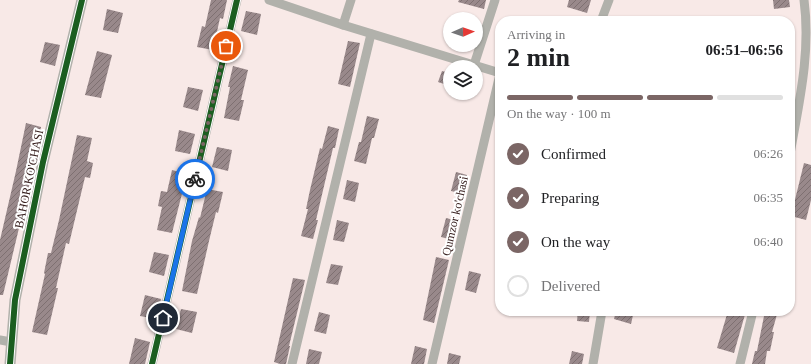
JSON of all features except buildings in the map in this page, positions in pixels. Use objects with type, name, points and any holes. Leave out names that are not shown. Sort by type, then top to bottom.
[{"type":"street","name":"BAHOR KO'CHASI","points":[[10,364],[5,341],[15,300],[43,162],[82,0]]},
{"type":"street","points":[[152,364],[237,0]]},
{"type":"street","points":[[269,0],[371,34],[457,60]]},
{"type":"street","points":[[343,25],[351,0]]},
{"type":"street","points":[[476,60],[495,0]]},
{"type":"street","points":[[603,16],[609,0]]},
{"type":"street","points":[[795,125],[806,62],[806,12],[804,0]]},
{"type":"street","points":[[292,364],[371,34]]},
{"type":"street","points":[[483,68],[495,72]]},
{"type":"street","name":"Qumzor ko'chasi","points":[[432,364],[495,95]]},
{"type":"street","points":[[593,364],[601,316]]},
{"type":"street","points":[[740,364],[752,316]]},
{"type":"cycle path","points":[[10,364],[15,300],[43,162],[82,0]]},
{"type":"cycle path","points":[[152,364],[237,0]]},
{"type":"way so far","points":[[195,179],[226,46]]},
{"type":"route","points":[[163,318],[195,179]]}]
